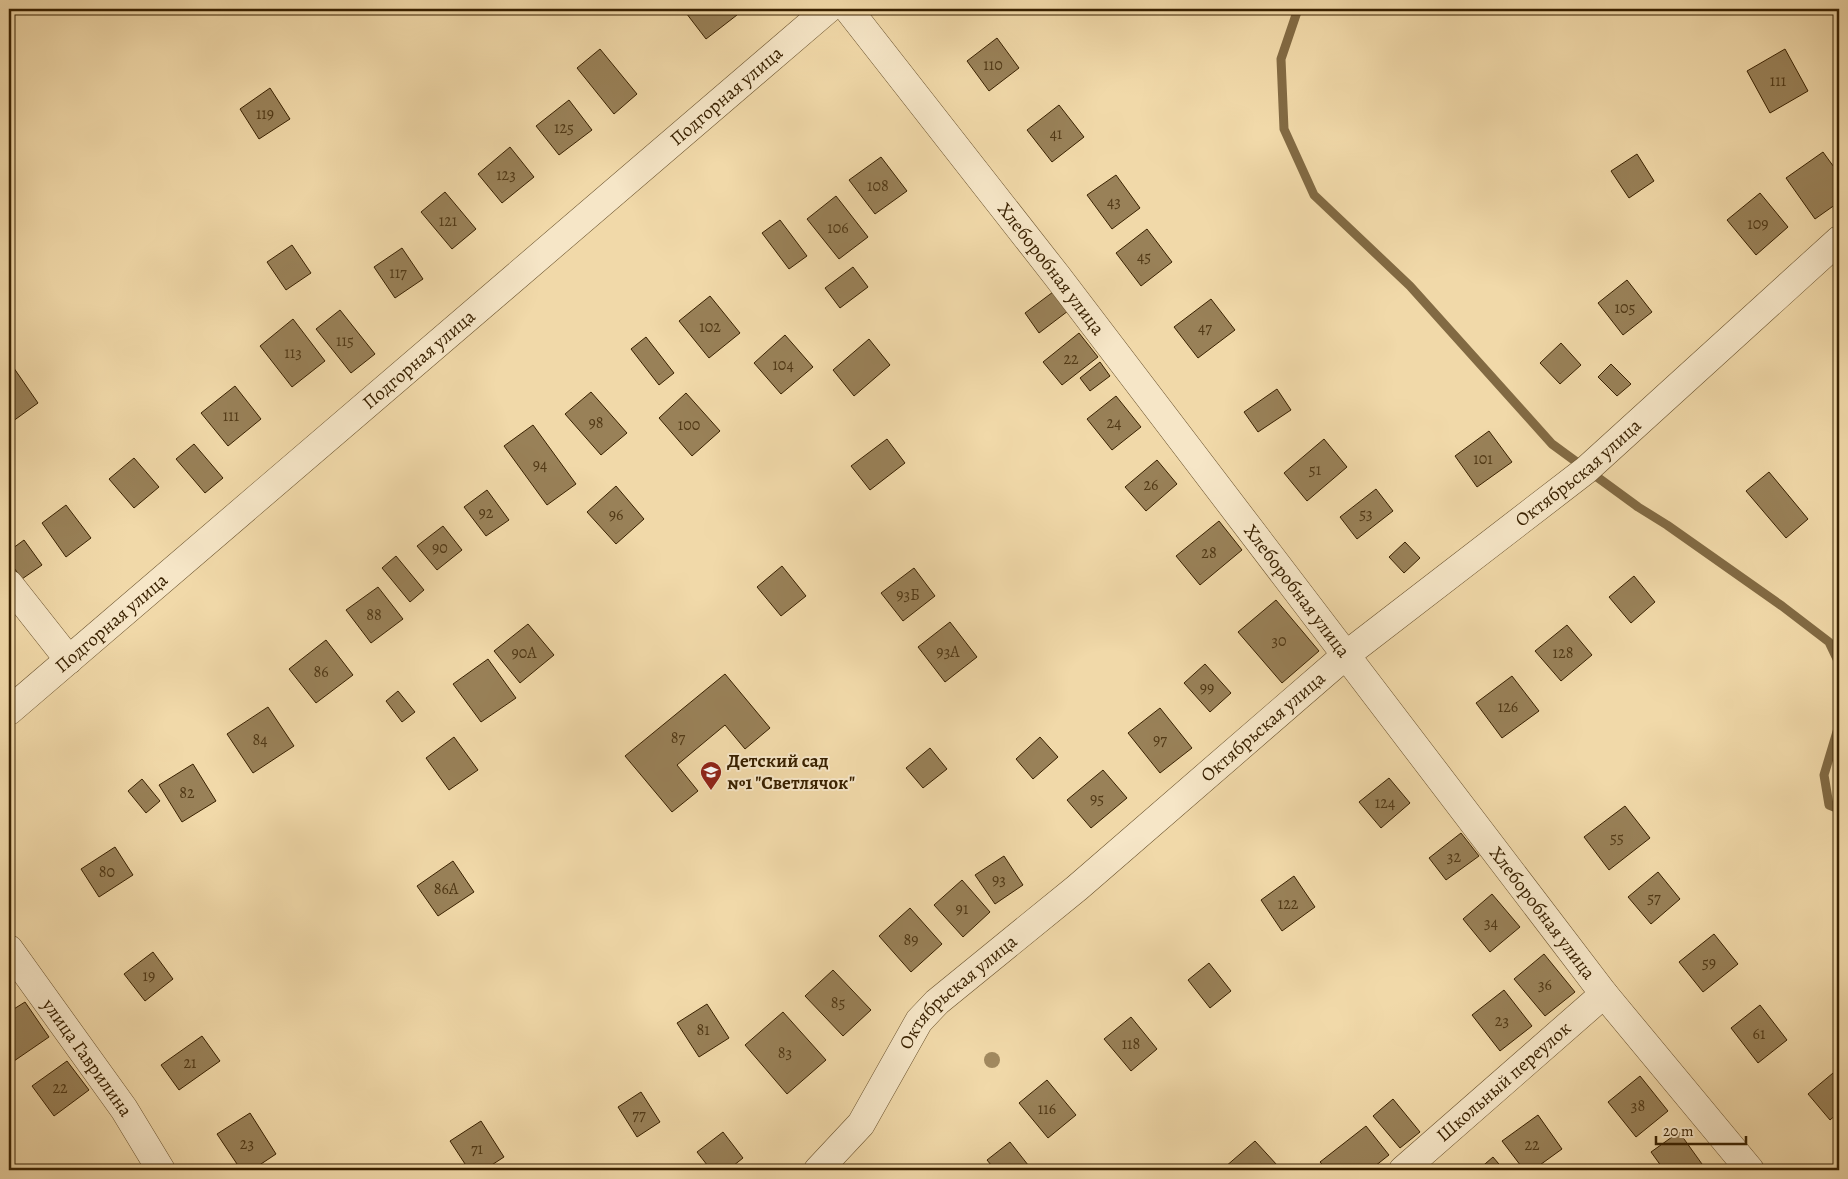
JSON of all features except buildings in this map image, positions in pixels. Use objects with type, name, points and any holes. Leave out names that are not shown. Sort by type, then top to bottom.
[{"type":"street","name":"Подгорная улица","points":[[9,711],[828,9]]},
{"type":"street","name":"Хлеборобная улица","points":[[848,9],[1057,276],[1604,994],[1750,1170]]},
{"type":"street","name":"Октябрьская улица","points":[[818,1170],[860,1124],[919,1021],[937,1002],[1084,882],[1346,655],[1586,470],[1839,240]]},
{"type":"street","points":[[9,584],[69,660]]},
{"type":"street","name":"улица Гаврилина","points":[[9,949],[124,1109],[161,1170]]},
{"type":"street","name":"Школьный переулок","points":[[1403,1170],[1604,994]]},
{"type":"waterway","points":[[1298,9],[1281,59],[1284,129],[1314,195],[1410,286],[1552,444],[1638,507],[1667,525],[1782,606],[1829,642],[1839,663]]},
{"type":"waterway","points":[[1839,725],[1824,775],[1829,805],[1839,809]]},
{"type":"place","name":"Детский сад №1 \"Светлячок\"","points":[[711,791]]}]
